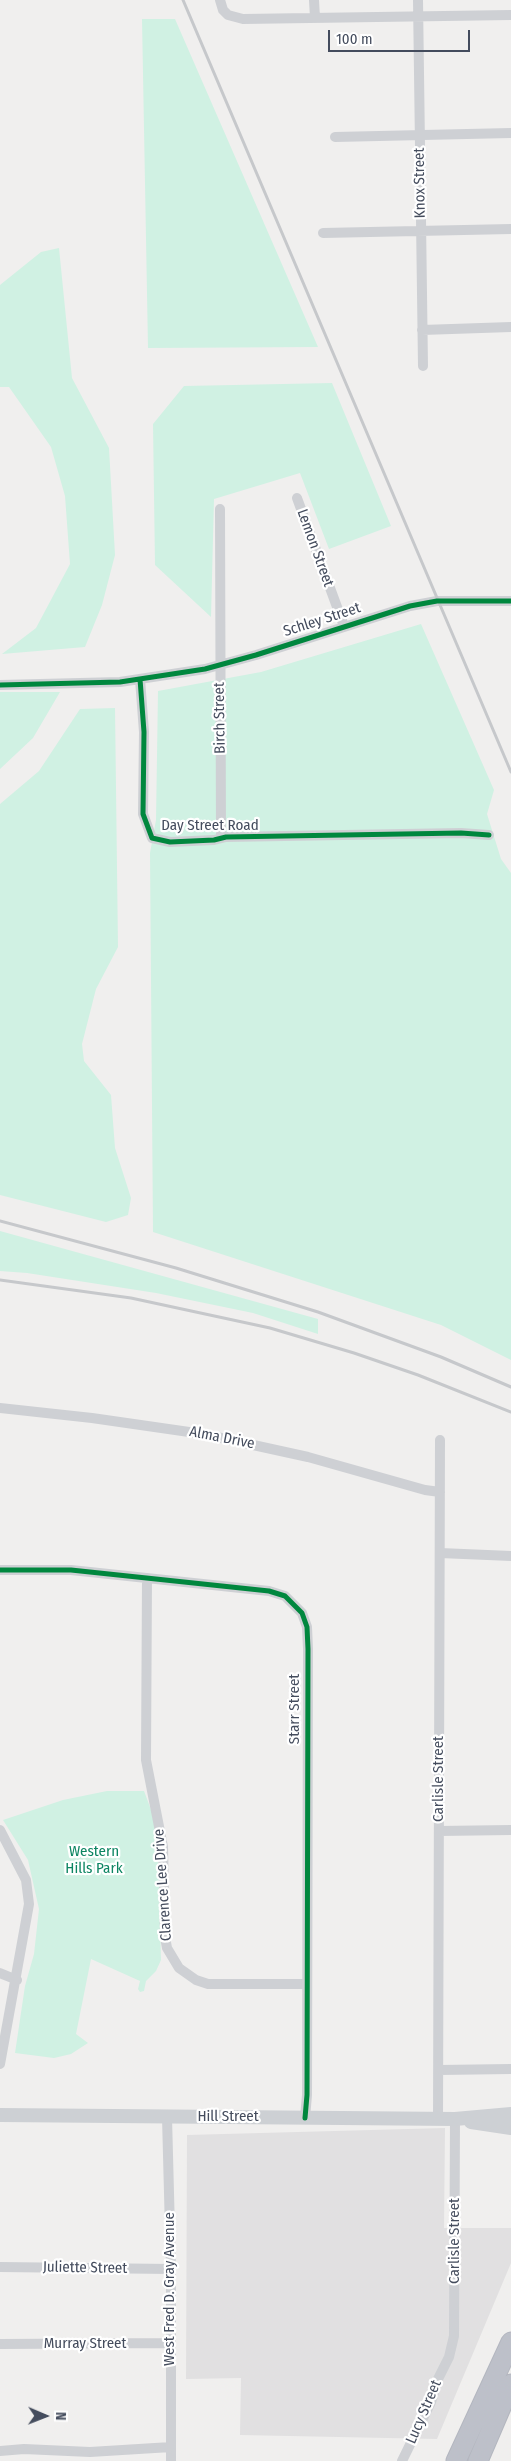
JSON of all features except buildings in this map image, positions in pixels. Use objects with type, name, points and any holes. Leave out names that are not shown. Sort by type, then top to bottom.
[{"type":"highway","points":[[456,2461],[511,2342]]},
{"type":"highway","points":[[478,2461],[511,2384]]},
{"type":"street","points":[[220,0],[223,10],[228,14],[243,19],[511,15]]},
{"type":"street","points":[[314,0],[315,18]]},
{"type":"street","name":"Knox Street","points":[[418,0],[423,366]]},
{"type":"street","points":[[335,137],[420,134],[511,134]]},
{"type":"street","points":[[324,233],[511,229]]},
{"type":"street","points":[[422,330],[511,327]]},
{"type":"street","name":"Lemon Street","points":[[297,498],[344,626]]},
{"type":"street","name":"Birch Street","points":[[220,509],[221,838]]},
{"type":"street","name":"Schley Street","points":[[142,679],[219,666],[398,609],[437,601],[511,601]]},
{"type":"street","points":[[0,685],[97,684],[142,679]]},
{"type":"street","name":"Day Street Road","points":[[142,679],[144,732],[143,814],[147,830],[152,838],[170,842],[221,838],[461,833],[489,835]]},
{"type":"street","name":"Alma Drive","points":[[0,1408],[92,1418],[204,1434],[308,1457],[424,1490],[440,1492]]},
{"type":"street","name":"Carlisle Street","points":[[438,2118],[440,1440]]},
{"type":"street","points":[[440,1553],[511,1556]]},
{"type":"street","name":"Starr Street","points":[[0,1570],[71,1570],[276,1592],[296,1605],[305,1619],[308,1649],[308,2095],[304,2118]]},
{"type":"street","name":"Clarence Lee Drive","points":[[146,1578],[146,1760],[163,1847],[165,1937],[167,1948],[179,1968],[196,1980],[208,1984],[307,1984]]},
{"type":"street","points":[[0,1830],[21,1869],[28,1892],[28,1917],[0,2064]]},
{"type":"street","points":[[439,1831],[511,1830]]},
{"type":"street","points":[[0,1974],[17,1980]]},
{"type":"street","points":[[438,2070],[511,2069]]},
{"type":"street","name":"Hill Street","points":[[0,2115],[455,2118],[511,2114]]},
{"type":"street","name":"West Fred D. Gray Avenue","points":[[167,2117],[171,2269],[171,2461]]},
{"type":"street","name":"Carlisle Street","points":[[446,2362],[452,2348],[455,2324],[455,2118]]},
{"type":"street","name":"Hill Street","points":[[455,2118],[511,2128]]},
{"type":"street","name":"Juliette Street","points":[[0,2267],[171,2269]]},
{"type":"street","name":"Murray Street","points":[[0,2344],[171,2343]]},
{"type":"street","name":"Lucy Street","points":[[402,2461],[430,2402],[446,2362]]},
{"type":"street","points":[[0,2451],[24,2449],[77,2456],[171,2448]]},
{"type":"shaded area","points":[[445,2128],[444,2228],[511,2228],[511,2263],[437,2439],[240,2435],[241,2378],[186,2379],[187,2135]]},
{"type":"green space","points":[[142,19],[175,19],[318,347],[148,348]]},
{"type":"green space","points":[[59,248],[72,378],[109,448],[115,555],[102,605],[85,647],[2,654],[36,628],[70,564],[65,496],[51,447],[9,387],[0,387],[0,285],[41,252]]},
{"type":"green space","points":[[332,383],[391,526],[329,549],[300,473],[214,499],[211,617],[155,565],[153,424],[184,386]]},
{"type":"green space","points":[[421,624],[494,790],[487,814],[501,859],[511,873],[511,1360],[441,1325],[153,1232],[150,853],[156,820],[158,691],[261,672]]},
{"type":"green space","points":[[0,692],[60,692],[33,738],[0,769]]},
{"type":"green space","points":[[115,708],[118,947],[96,989],[82,1044],[84,1061],[111,1095],[115,1148],[131,1198],[128,1215],[106,1222],[0,1195],[0,804],[39,771],[80,709]]},
{"type":"green space","points":[[0,1231],[318,1319],[318,1334],[253,1313],[156,1293],[27,1273],[0,1271]]},
{"type":"green space","name":"Western Hills Park","points":[[107,1791],[144,1791],[153,1815],[158,1849],[161,1960],[156,1971],[146,1981],[144,1991],[140,1992],[138,1989],[140,1981],[91,1959],[76,2034],[88,2043],[71,2054],[54,2058],[15,2053],[25,1986],[34,1954],[39,1909],[28,1860],[3,1820],[63,1800]]},
{"type":"railway","points":[[183,0],[511,772]]},
{"type":"railway","points":[[0,1221],[176,1268],[318,1312],[441,1357],[511,1387]]},
{"type":"railway","points":[[0,1280],[131,1298],[270,1328],[354,1353],[418,1375],[511,1412]]},
{"type":"cycle path","points":[[0,685],[120,682],[205,669],[256,655],[410,606],[437,601],[511,601]]},
{"type":"cycle path","points":[[140,679],[144,732],[143,814],[152,838],[170,842],[214,840],[226,837],[461,833],[489,835]]},
{"type":"cycle path","points":[[0,1570],[71,1570],[269,1591],[285,1596],[302,1613],[307,1627],[308,1649],[307,2095],[305,2118]]}]
